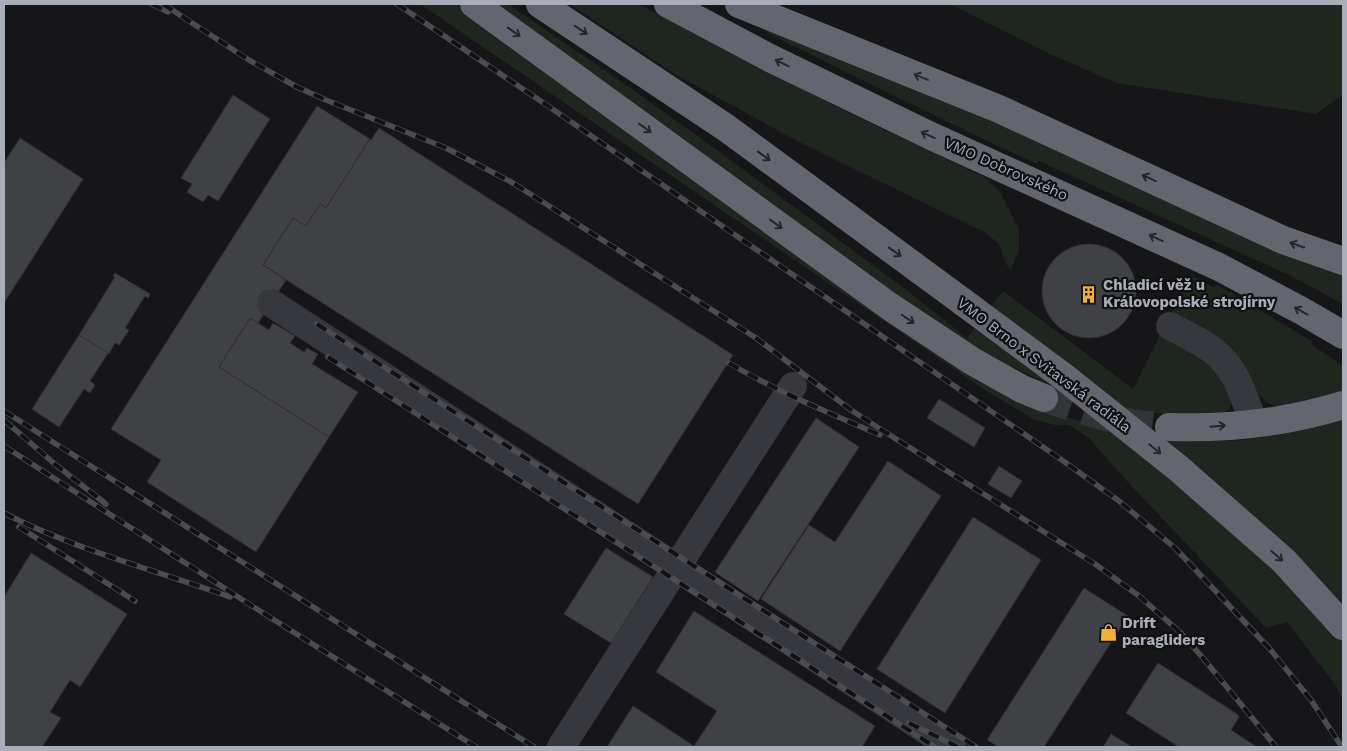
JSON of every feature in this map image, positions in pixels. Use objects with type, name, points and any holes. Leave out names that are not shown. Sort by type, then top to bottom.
[{"type":"highway","points":[[474,4],[889,306],[972,361],[1022,389],[1044,398]]},
{"type":"highway","name":"VMO Brno x Svitavská radiála","points":[[540,4],[725,127],[1064,377],[1178,468],[1284,562],[1343,626]]},
{"type":"highway","name":"VMO Dobrovského","points":[[668,4],[768,57],[931,136],[1219,267],[1343,335]]},
{"type":"highway","points":[[739,4],[999,109],[1282,240],[1343,261]]},
{"type":"highway","points":[[1169,427],[1199,428],[1254,423],[1322,412],[1343,406]]},
{"type":"lane","points":[[271,303],[952,747]]},
{"type":"lane","points":[[1170,326],[1204,344],[1228,365],[1238,380],[1254,423]]},
{"type":"lane","points":[[562,747],[793,386]]},
{"type":"shaded area","points":[[420,4],[455,4],[602,110],[1007,391],[1042,408],[1108,429],[1180,440],[1205,441],[1228,441],[1263,437],[1343,418],[1343,700],[1334,683],[1287,622],[1266,628],[1125,479],[1090,439],[1069,425],[1055,425],[1033,419],[979,386]]},
{"type":"shaded area","points":[[497,4],[508,4],[626,85],[904,288],[967,338],[1003,291],[1133,389],[1161,333],[1213,361],[1232,400],[1229,408],[1220,416],[1162,414],[1120,408],[1063,390],[981,350],[903,300]]},
{"type":"shaded area","points":[[570,4],[638,4],[851,114],[984,177],[999,190],[1019,229],[1019,250],[1011,269],[1006,264],[999,244],[986,233],[799,142],[673,73]]},
{"type":"shaded area","points":[[950,4],[1343,4],[1343,95],[1316,114],[1117,83],[1050,54]]},
{"type":"shaded area","points":[[768,30],[1010,129],[1343,274],[1343,304],[1291,276],[1039,161],[1037,164],[962,129],[769,34]]},
{"type":"shaded area","points":[[1190,275],[1214,287],[1217,285],[1312,341],[1311,344],[1343,366],[1343,392],[1287,407],[1275,406],[1266,402],[1196,325],[1172,312]]},
{"type":"building","points":[[233,95],[270,119],[218,201],[208,195],[203,202],[187,192],[192,184],[181,178]]},
{"type":"building","points":[[317,106],[370,139],[326,208],[320,204],[306,226],[293,218],[263,265],[286,280],[258,323],[250,318],[219,367],[329,437],[256,552],[147,482],[161,460],[111,429]]},
{"type":"building","points":[[379,128],[733,355],[638,504],[263,265],[293,218],[306,226],[320,204],[326,208]]},
{"type":"building","points":[[20,138],[83,179],[4,303],[4,163]]},
{"type":"building","name":"Chladicí věž u Královopolské strojírny","points":[[1089,244],[1107,248],[1122,258],[1132,273],[1136,291],[1132,309],[1122,324],[1107,334],[1089,338],[1071,334],[1056,324],[1046,309],[1042,291],[1046,273],[1056,258],[1071,248]]},
{"type":"building","points":[[115,273],[150,294],[148,298],[145,296],[125,328],[129,330],[119,345],[115,343],[109,354],[79,335],[115,277],[113,276]]},
{"type":"building","points":[[250,318],[269,330],[273,323],[295,336],[290,343],[304,352],[307,348],[318,354],[312,364],[358,392],[329,437],[219,367]]},
{"type":"building","points":[[79,335],[108,353],[90,381],[95,385],[90,393],[84,389],[59,427],[32,409]]},
{"type":"building","points":[[939,399],[985,428],[974,447],[927,418]]},
{"type":"building","points":[[816,418],[859,447],[758,601],[715,572]]},
{"type":"building","points":[[888,461],[941,496],[840,651],[761,599],[809,525],[835,542]]},
{"type":"building","points":[[999,466],[1022,481],[1011,498],[988,484]]},
{"type":"building","points":[[973,517],[1041,560],[945,713],[877,669]]},
{"type":"building","points":[[606,548],[653,577],[611,643],[564,614]]},
{"type":"building","points":[[31,553],[127,614],[80,687],[70,680],[50,712],[61,718],[42,747],[4,747],[4,597]]},
{"type":"building","points":[[1084,588],[1128,616],[1044,747],[999,747],[987,740]]},
{"type":"building","points":[[694,611],[875,726],[862,747],[607,747],[633,706],[694,746],[717,711],[656,672]]},
{"type":"building","points":[[1158,663],[1237,714],[1239,717],[1231,730],[1257,747],[1179,747],[1126,713]]},
{"type":"building","points":[[1111,734],[1132,747],[1103,747]]},
{"type":"tunnel","points":[[1044,398],[1121,421],[1169,427]]},
{"type":"railway","points":[[152,4],[168,12]]},
{"type":"railway","points":[[163,4],[249,60],[297,87],[446,148],[513,183],[756,338],[851,410],[1095,564],[1139,596],[1181,633],[1276,747]]},
{"type":"railway","points":[[397,4],[548,106],[1119,501],[1175,548],[1269,648],[1311,700],[1342,747]]},
{"type":"railway","points":[[317,324],[976,747]]},
{"type":"railway","points":[[328,357],[935,747]]},
{"type":"railway","points":[[729,363],[784,392],[880,435]]},
{"type":"railway","points":[[4,411],[534,747]]},
{"type":"railway","points":[[4,420],[56,465],[106,504]]},
{"type":"railway","points":[[4,446],[476,747]]},
{"type":"railway","points":[[4,513],[87,549],[230,597]]},
{"type":"railway","points":[[19,527],[135,601]]},
{"type":"railway","points":[[909,723],[958,747]]},
{"type":"place","name":"Chladicí věž u Královopolské strojírny","points":[[1089,294]]},
{"type":"place","name":"Drift paragliders","points":[[1108,632]]}]
